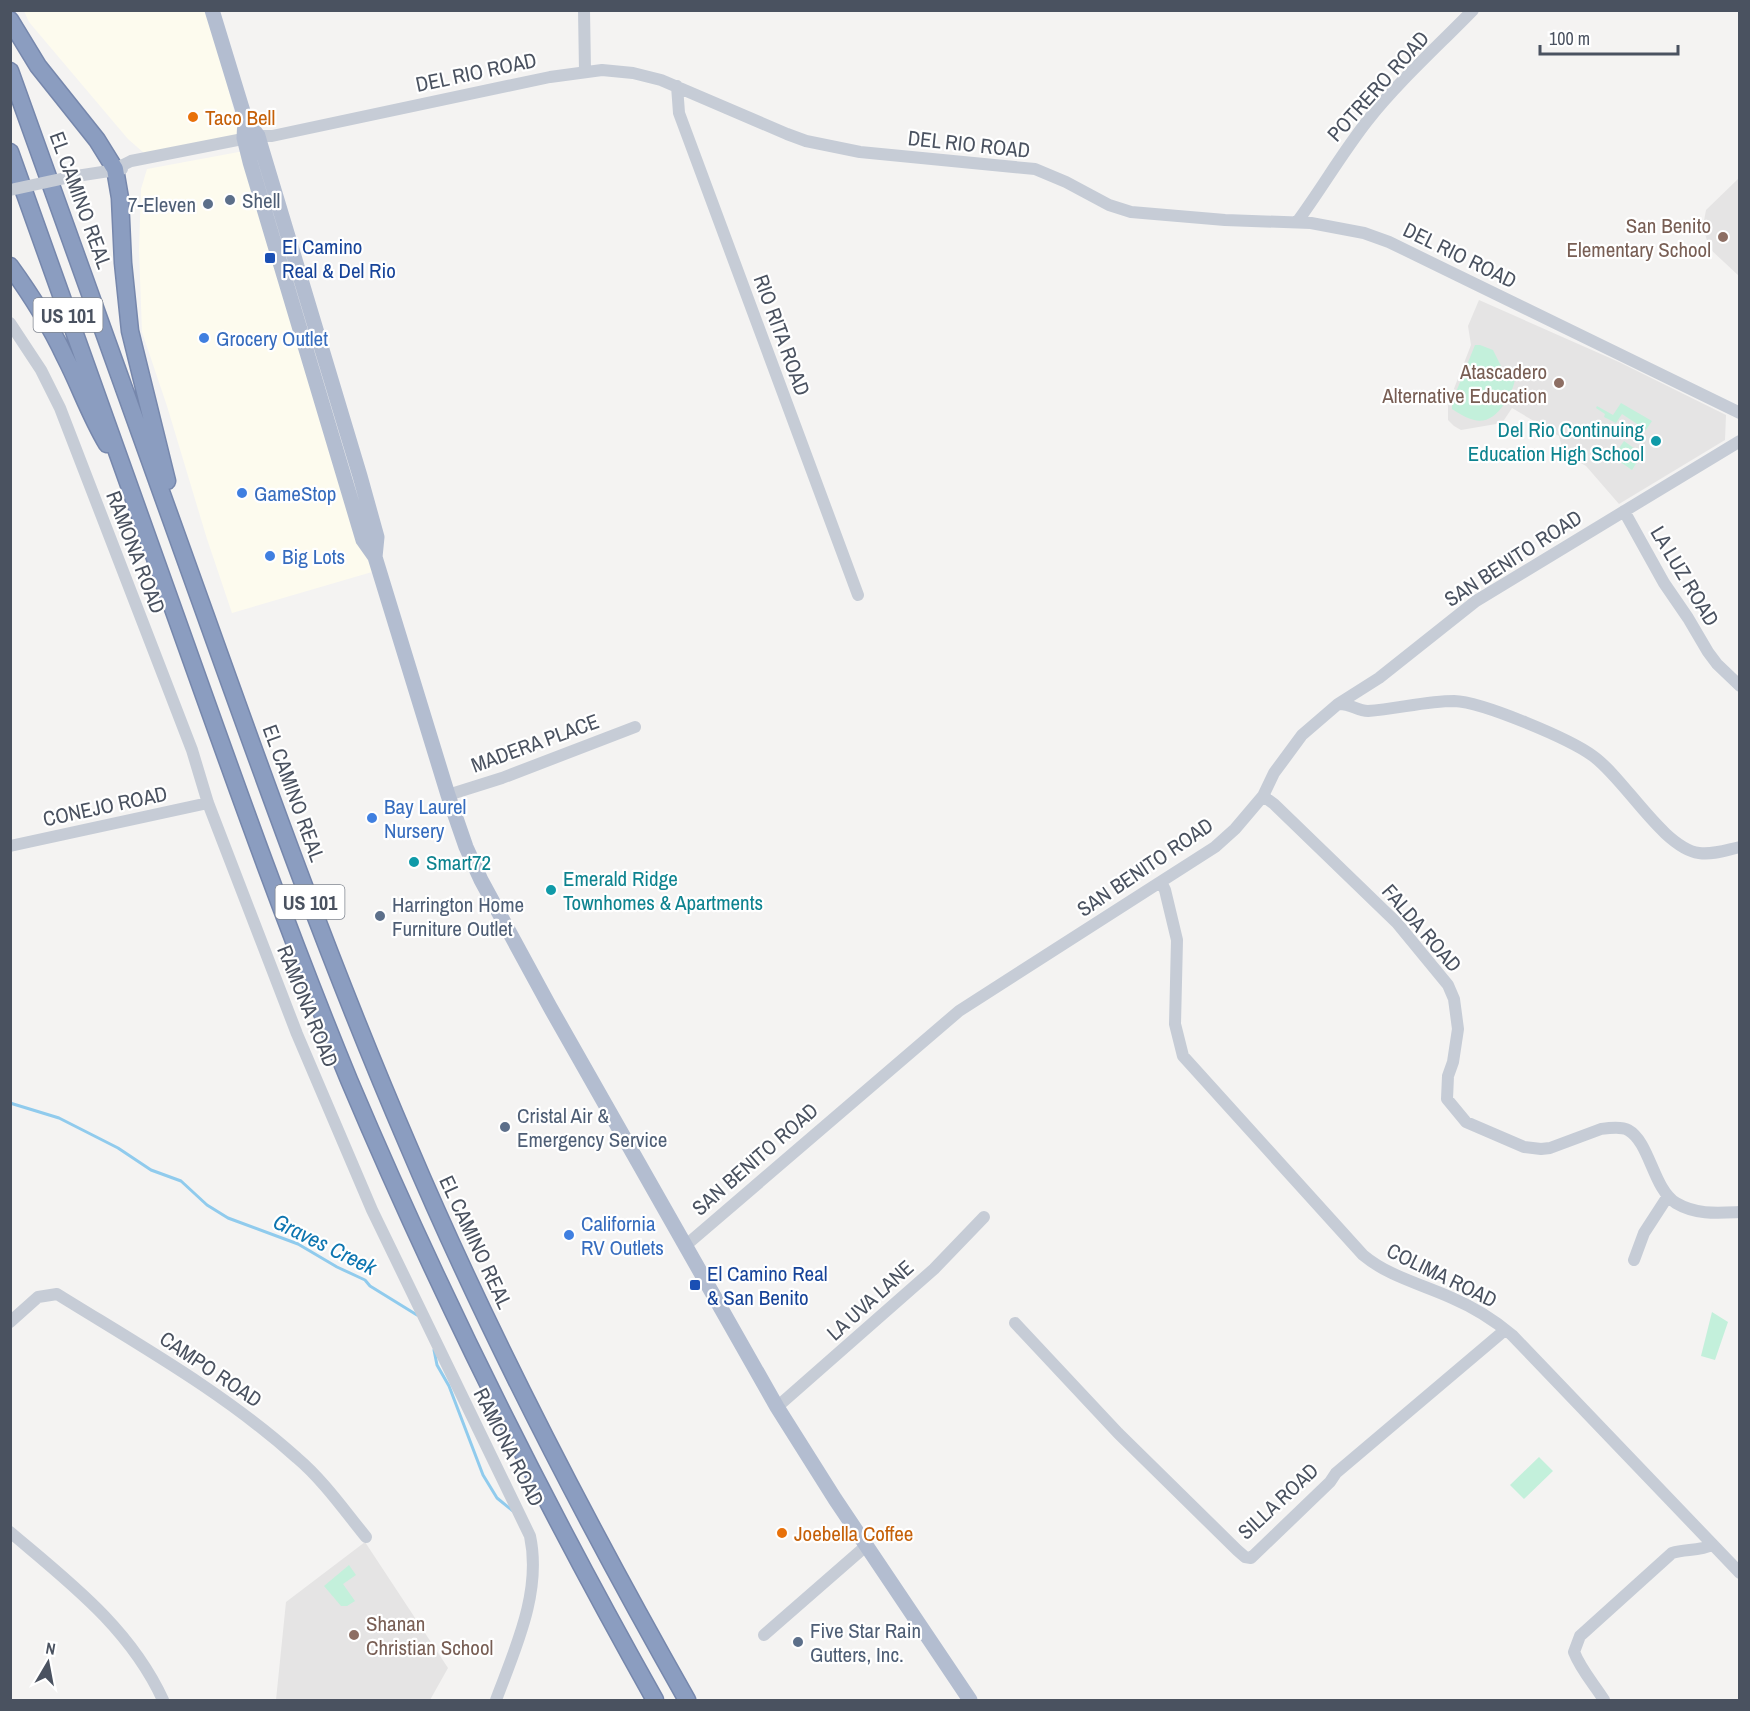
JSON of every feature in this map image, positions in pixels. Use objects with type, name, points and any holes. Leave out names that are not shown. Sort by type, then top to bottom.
[{"type":"highway","points":[[10,20],[38,66],[102,147],[115,169],[120,198],[123,274],[130,331],[184,555]]},
{"type":"highway","name":"EL CAMINO REAL","points":[[10,71],[320,929],[408,1148],[500,1347],[556,1458],[631,1602],[687,1701]]},
{"type":"highway","name":"US 101","points":[[10,152],[289,929],[382,1156],[475,1360],[548,1504],[655,1701]]},
{"type":"highway","points":[[10,266],[67,359],[92,420],[126,478]]},
{"type":"main road","points":[[212,10],[245,118],[256,140],[377,537],[375,557],[466,847],[496,912],[777,1407],[866,1546],[970,1701]]},
{"type":"street","points":[[584,10],[585,71]]},
{"type":"street","name":"POTRERO ROAD","points":[[1297,222],[1324,185],[1341,156],[1370,118],[1473,10]]},
{"type":"street","name":"DEL RIO ROAD","points":[[10,189],[115,169],[133,169],[550,76],[602,70],[633,73],[677,86],[787,134],[832,147],[860,152],[1035,169],[1066,182],[1109,205],[1131,212],[1228,220],[1297,222],[1347,229],[1389,242],[1740,413]]},
{"type":"street","name":"RIO RITA ROAD","points":[[677,86],[679,113],[858,595]]},
{"type":"street","name":"RAMONA ROAD","points":[[10,323],[41,370],[60,408],[192,750],[208,803],[297,1034],[372,1210],[530,1536],[534,1566],[529,1596],[520,1636],[496,1701]]},
{"type":"street","name":"SAN BENITO ROAD","points":[[685,1246],[959,1011],[1215,847],[1235,829],[1263,796],[1274,773],[1302,735],[1338,704],[1379,678],[1476,601],[1740,441]]},
{"type":"street","name":"LA LUZ ROAD","points":[[1624,511],[1664,583],[1708,652],[1740,686]]},
{"type":"street","points":[[1338,704],[1346,703],[1366,711],[1456,701],[1473,704],[1561,738],[1594,757],[1614,775],[1668,836],[1683,848],[1711,854],[1740,848]]},
{"type":"street","name":"MADERA PLACE","points":[[448,795],[502,778],[635,727]]},
{"type":"street","name":"FALDA ROAD","points":[[1263,796],[1397,922],[1448,985],[1454,999],[1458,1029],[1453,1062],[1448,1076],[1447,1099],[1466,1122],[1524,1147],[1541,1149],[1550,1148],[1601,1129],[1628,1130],[1638,1140],[1668,1196]]},
{"type":"street","name":"CONEJO ROAD","points":[[10,846],[208,803]]},
{"type":"street","name":"COLIMA ROAD","points":[[1161,882],[1177,940],[1175,1024],[1182,1056],[1363,1255],[1383,1269],[1453,1298],[1491,1319],[1505,1330],[1740,1573]]},
{"type":"street","points":[[1634,1260],[1644,1233],[1668,1196],[1688,1209],[1710,1213],[1740,1212]]},
{"type":"street","name":"LA UVA LANE","points":[[777,1407],[934,1269],[984,1217]]},
{"type":"street","name":"CAMPO ROAD","points":[[10,1322],[38,1298],[57,1294],[213,1392],[258,1424],[299,1460],[366,1537]]},
{"type":"street","name":"SILLA ROAD","points":[[1015,1323],[1118,1433],[1236,1550],[1245,1557],[1251,1558],[1330,1482],[1336,1473],[1505,1330]]},
{"type":"street","points":[[10,1532],[98,1608],[114,1625],[141,1659],[163,1701]]},
{"type":"street","points":[[1604,1701],[1592,1681],[1579,1666],[1574,1652],[1580,1636],[1672,1553],[1685,1549],[1705,1549],[1712,1545]]},
{"type":"street","points":[[764,1635],[866,1546]]},
{"type":"shaded area","points":[[24,11],[208,11],[240,134],[144,153],[128,139],[29,22]]},
{"type":"shaded area","points":[[244,151],[372,572],[232,613],[142,332],[139,250],[141,189],[147,169]]},
{"type":"shaded area","name":"San Benito Elementary School","points":[[1739,178],[1739,276],[1709,248],[1703,226],[1706,210]]},
{"type":"shaded area","name":"Atascadero Alternative Education","points":[[1479,300],[1619,362],[1726,415],[1725,440],[1619,504],[1586,466],[1562,448],[1559,436],[1512,408],[1502,423],[1461,430],[1448,420],[1448,404],[1471,345],[1468,326]]},
{"type":"shaded area","name":"Shanan Christian School","points":[[365,1542],[448,1668],[430,1700],[276,1700],[286,1602]]},
{"type":"green space","points":[[1475,345],[1493,350],[1503,370],[1515,376],[1513,387],[1499,411],[1481,421],[1467,418],[1452,409],[1452,402]]},
{"type":"green space","points":[[1621,403],[1652,421],[1646,430],[1622,414],[1616,423],[1604,417],[1605,414],[1596,408],[1597,406],[1613,415]]},
{"type":"green space","points":[[1624,441],[1642,454],[1632,470],[1613,457]]},
{"type":"green space","points":[[1712,1312],[1728,1322],[1715,1360],[1701,1356]]},
{"type":"green space","points":[[1539,1457],[1553,1471],[1524,1499],[1510,1485]]},
{"type":"green space","points":[[349,1565],[356,1575],[343,1584],[355,1601],[347,1606],[341,1606],[324,1586]]},
{"type":"waterway","name":"Graves Creek","points":[[10,1103],[59,1118],[118,1148],[151,1170],[181,1181],[207,1205],[228,1218],[298,1244],[337,1267],[365,1280],[370,1286],[417,1315]]},
{"type":"waterway","name":"Graves Creek","points":[[434,1350],[437,1365],[449,1386],[483,1475],[497,1498],[513,1511]]},
{"type":"place","name":"Taco Bell","points":[[193,117]]},
{"type":"place","name":"Shell","points":[[230,200]]},
{"type":"place","name":"7-Eleven","points":[[208,204]]},
{"type":"place","name":"San Benito Elementary School","points":[[1723,237]]},
{"type":"place","name":"El Camino Real & Del Rio","points":[[270,258]]},
{"type":"place","name":"Grocery Outlet","points":[[204,338]]},
{"type":"place","name":"Atascadero Alternative Education","points":[[1559,383]]},
{"type":"place","name":"Del Rio Continuing Education High School","points":[[1656,441]]},
{"type":"place","name":"GameStop","points":[[242,493]]},
{"type":"place","name":"Big Lots","points":[[270,556]]},
{"type":"place","name":"Bay Laurel Nursery","points":[[372,818]]},
{"type":"place","name":"Smart72","points":[[414,862]]},
{"type":"place","name":"Emerald Ridge Townhomes & Apartments","points":[[551,890]]},
{"type":"place","name":"Harrington Home Furniture Outlet","points":[[380,916]]},
{"type":"place","name":"Cristal Air & Emergency Service","points":[[505,1127]]},
{"type":"place","name":"California RV Outlets","points":[[569,1235]]},
{"type":"place","name":"El Camino Real & San Benito","points":[[695,1285]]},
{"type":"place","name":"Joebella Coffee","points":[[782,1533]]},
{"type":"place","name":"Shanan Christian School","points":[[354,1635]]},
{"type":"place","name":"Five Star Rain Gutters, Inc.","points":[[798,1642]]}]
